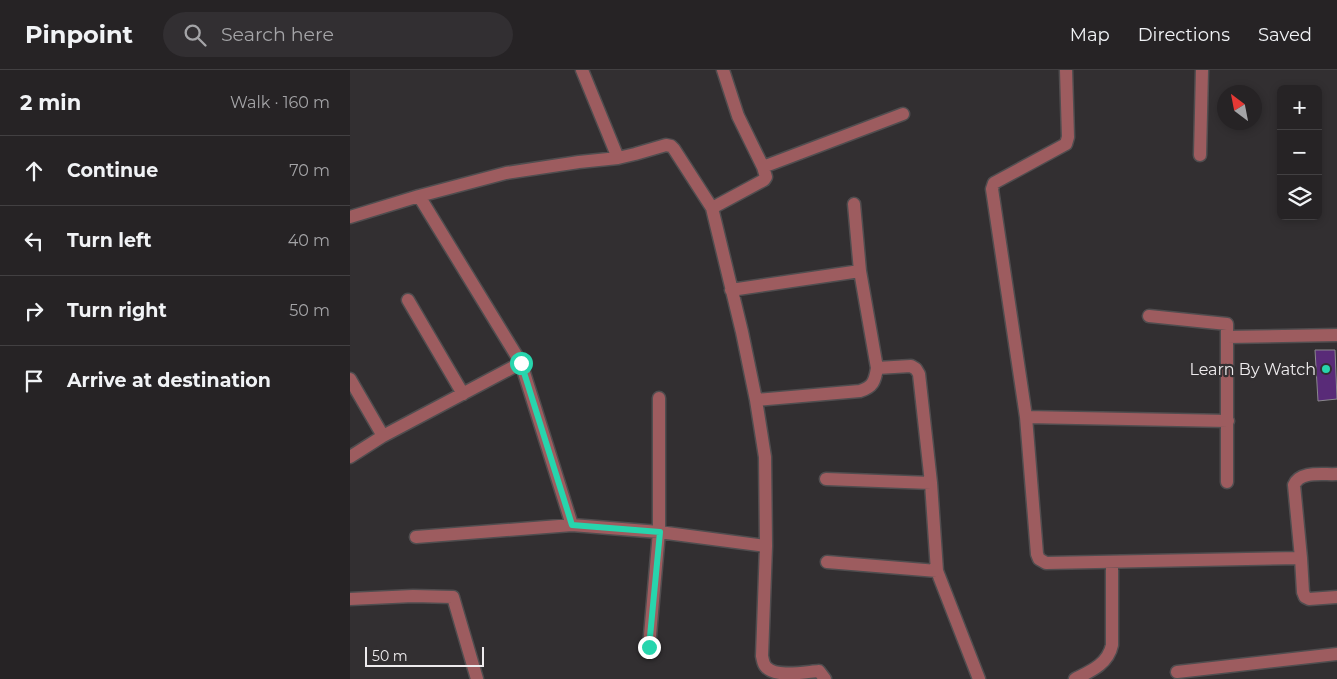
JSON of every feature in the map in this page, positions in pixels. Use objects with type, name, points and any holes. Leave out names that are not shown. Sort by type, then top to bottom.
[{"type":"street","points":[[582,70],[618,158]]},
{"type":"street","points":[[712,208],[764,180],[766,177],[738,116],[723,70]]},
{"type":"street","points":[[1066,70],[1068,137],[1066,144],[994,183],[992,188],[1026,417],[1037,554],[1046,563],[1301,558]]},
{"type":"street","points":[[1200,155],[1202,70]]},
{"type":"street","points":[[763,167],[903,114]]},
{"type":"street","points":[[350,217],[506,173],[618,158],[666,145],[671,146],[712,208],[742,332],[756,400],[765,457],[766,546],[762,656],[764,666],[778,674],[819,671],[825,679]]},
{"type":"street","points":[[419,196],[521,363],[572,525]]},
{"type":"street","points":[[756,400],[860,391],[868,388],[873,383],[877,368],[860,271],[854,204]]},
{"type":"street","points":[[731,290],[860,271]]},
{"type":"street","points":[[408,300],[464,394]]},
{"type":"street","points":[[1149,316],[1227,324],[1228,482]]},
{"type":"street","points":[[1227,337],[1337,336]]},
{"type":"street","points":[[350,457],[383,436],[521,363]]},
{"type":"street","points":[[877,368],[910,366],[916,369],[919,374],[931,482],[937,571],[979,679]]},
{"type":"street","points":[[350,379],[383,436]]},
{"type":"street","points":[[649,647],[660,532],[658,398]]},
{"type":"street","points":[[1026,417],[1228,421]]},
{"type":"street","points":[[1337,474],[1306,475],[1300,477],[1294,485],[1303,592],[1305,597],[1309,599],[1337,596]]},
{"type":"street","points":[[826,479],[931,482]]},
{"type":"street","points":[[416,537],[572,525],[660,532],[766,546]]},
{"type":"street","points":[[827,562],[937,571]]},
{"type":"street","points":[[1076,679],[1096,668],[1107,659],[1110,652],[1112,645],[1112,562]]},
{"type":"street","points":[[350,599],[452,596],[477,679]]},
{"type":"street","points":[[1177,672],[1337,654]]},
{"type":"building","name":"Learn By Watch","points":[[1315,350],[1335,350],[1337,399],[1318,401]]},
{"type":"place","name":"Learn By Watch","points":[[1326,369]]},
{"type":"route","points":[[521,363],[572,525],[660,532],[649,647]]}]
